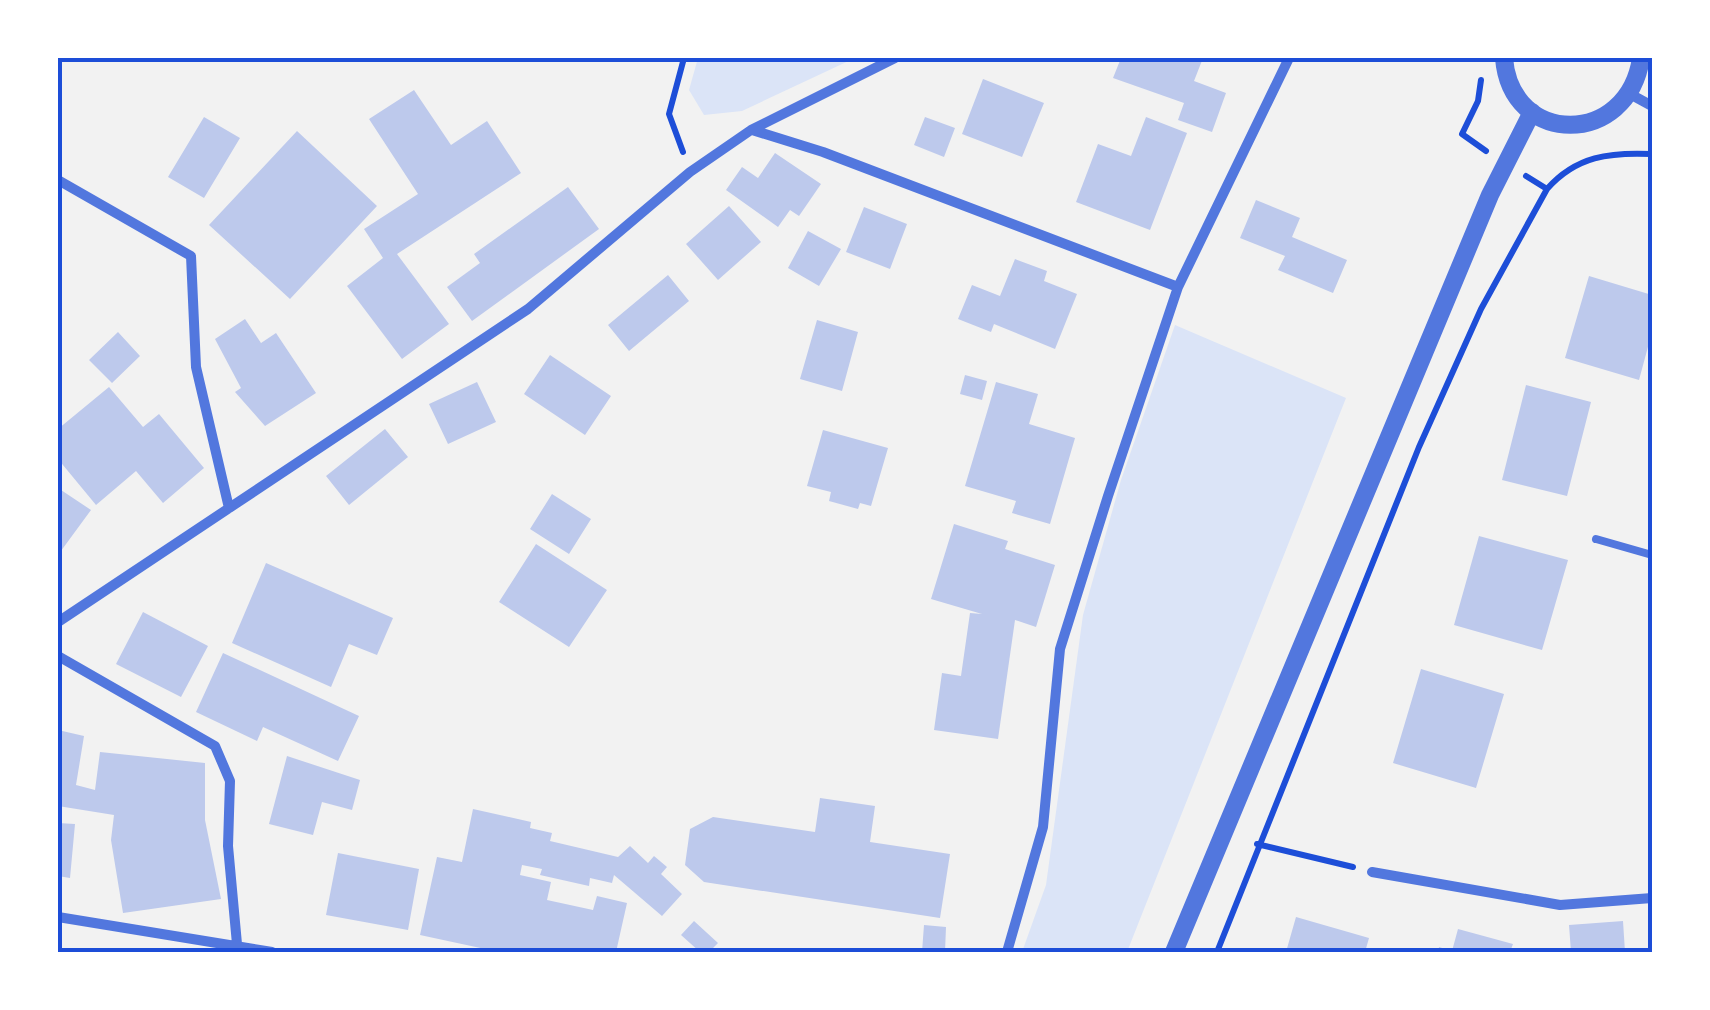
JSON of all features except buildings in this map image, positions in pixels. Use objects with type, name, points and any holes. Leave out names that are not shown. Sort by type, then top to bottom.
[{"type":"street","points":[[58,622],[528,309],[690,172],[751,130],[895,58]]},
{"type":"street","points":[[1007,952],[1043,827],[1060,649],[1178,287],[1289,58]]},
{"type":"street","points":[[1504,58],[1513,93],[1532,112],[1568,126],[1590,124],[1610,115],[1630,94],[1642,58]]},
{"type":"street","points":[[1630,94],[1652,106]]},
{"type":"street","points":[[1174,952],[1490,195],[1532,112]]},
{"type":"street","points":[[751,130],[823,152],[1178,287]]},
{"type":"street","points":[[58,180],[191,256],[196,367],[230,508]]},
{"type":"street","points":[[58,656],[216,746],[230,780],[228,846],[237,944]]},
{"type":"street","points":[[1372,872],[1560,905],[1652,898]]},
{"type":"street","points":[[58,918],[272,952]]},
{"type":"lane","points":[[1596,539],[1652,556]]},
{"type":"path","points":[[684,58],[669,114],[690,172]]},
{"type":"path","points":[[1217,952],[1418,446],[1481,309],[1547,188],[1572,165],[1612,152],[1652,154]]},
{"type":"path","points":[[1257,844],[1372,872]]},
{"type":"shaded area","points":[[698,58],[855,58],[742,111],[704,115],[689,90]]},
{"type":"shaded area","points":[[1175,325],[1346,398],[1127,952],[1022,952],[1046,885],[1083,615],[1121,480]]}]
